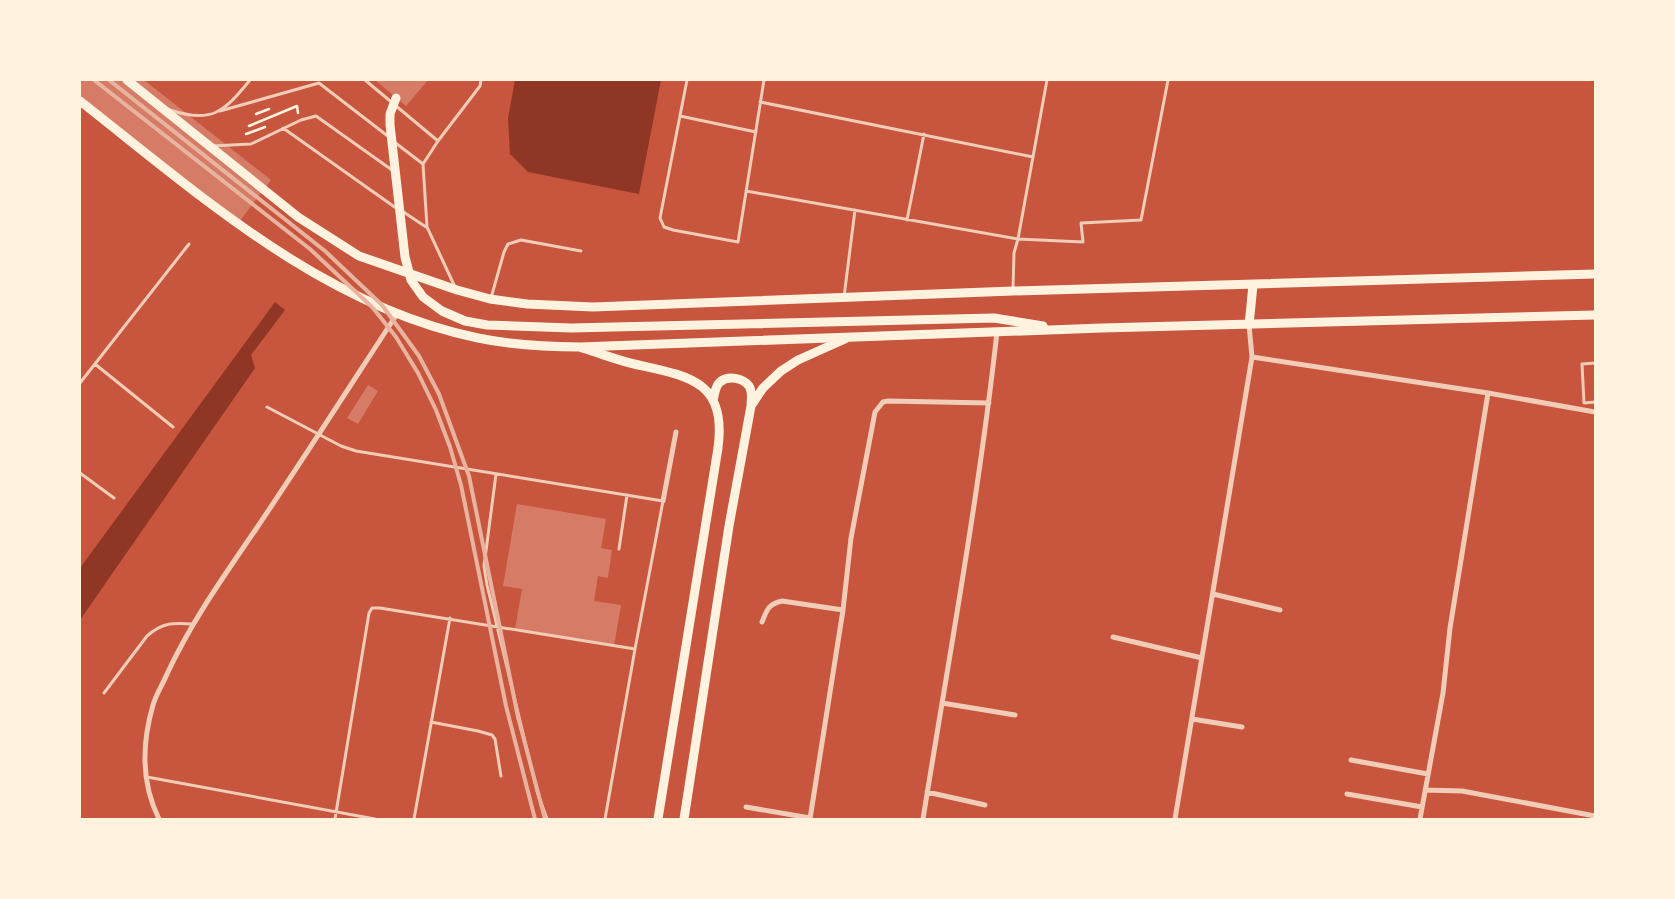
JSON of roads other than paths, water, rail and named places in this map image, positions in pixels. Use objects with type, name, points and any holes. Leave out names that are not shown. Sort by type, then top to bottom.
[{"type":"main road","points":[[128,80],[298,217],[359,256],[457,290],[490,299],[527,304],[594,307],[1013,291],[1595,274]]},
{"type":"main road","points":[[396,98],[390,114],[390,125],[405,257],[411,280],[423,297],[442,311],[465,321],[487,325],[571,328],[994,318],[1063,330]]},
{"type":"main road","points":[[80,101],[239,224],[320,278],[396,314],[435,327],[478,338],[520,345],[580,347],[997,332],[1595,315]]},
{"type":"main road","points":[[1249,325],[1253,285]]},
{"type":"main road","points":[[751,406],[763,388],[781,371],[798,360],[845,338]]},
{"type":"main road","points":[[580,347],[631,363],[688,377],[700,384],[713,400],[719,415],[720,429],[658,819]]},
{"type":"main road","points":[[684,819],[729,526],[752,393],[744,381],[734,378],[725,379],[716,388],[713,400]]},
{"type":"street","points":[[159,819],[151,804],[145,777],[145,744],[154,704],[177,652],[193,624],[320,434],[396,314]]},
{"type":"street","points":[[1175,819],[1252,357],[1249,325]]},
{"type":"street","points":[[923,819],[966,560],[989,403],[997,332]]},
{"type":"street","points":[[1252,357],[1488,393],[1595,412]]},
{"type":"street","points":[[1420,819],[1442,693],[1450,628],[1488,393]]},
{"type":"street","points":[[746,807],[810,818],[852,538],[872,422],[878,407],[883,402],[888,401],[989,403]]},
{"type":"street","points":[[662,500],[676,432]]},
{"type":"street","points":[[1213,594],[1280,610]]},
{"type":"street","points":[[762,622],[768,608],[773,603],[782,601],[842,610]]},
{"type":"street","points":[[1113,637],[1202,658]]},
{"type":"street","points":[[942,703],[1015,715]]},
{"type":"street","points":[[1192,719],[1242,727]]},
{"type":"street","points":[[1351,760],[1428,774]]},
{"type":"street","points":[[1425,790],[1462,791],[1595,816]]},
{"type":"street","points":[[927,792],[985,804]]},
{"type":"street","points":[[1346,794],[1422,807]]},
{"type":"lane","points":[[220,112],[250,80]]},
{"type":"lane","points":[[365,80],[438,141]]},
{"type":"lane","points":[[457,290],[426,227],[423,164],[480,86],[481,80]]},
{"type":"lane","points":[[687,80],[660,218],[664,227],[673,230],[738,242],[764,80]]},
{"type":"lane","points":[[1013,291],[1014,253],[1047,80]]},
{"type":"lane","points":[[746,191],[1018,239],[1083,242],[1081,223],[1141,220],[1168,80]]},
{"type":"lane","points":[[150,98],[167,109],[183,114],[202,116],[319,83],[423,164]]},
{"type":"lane","points":[[760,102],[1033,156]]},
{"type":"lane","points":[[209,146],[251,144],[283,128],[316,116],[396,173],[397,209]]},
{"type":"lane","points":[[680,116],[756,132]]},
{"type":"lane","points":[[283,128],[397,209],[426,227]]},
{"type":"lane","points":[[907,220],[924,134]]},
{"type":"lane","points":[[844,298],[855,210]]},
{"type":"lane","points":[[490,299],[508,244],[521,240],[581,251]]},
{"type":"lane","points":[[80,383],[189,244]]},
{"type":"lane","points":[[1595,363],[1582,364],[1584,403],[1595,402]]},
{"type":"lane","points":[[95,364],[173,427]]},
{"type":"lane","points":[[267,407],[341,446],[356,451],[662,500],[634,649],[606,819]]},
{"type":"lane","points":[[80,473],[114,498]]},
{"type":"lane","points":[[496,474],[484,566],[537,791],[547,819]]},
{"type":"lane","points":[[619,549],[627,495]]},
{"type":"lane","points":[[335,819],[369,613],[372,608],[450,618],[634,649]]},
{"type":"lane","points":[[414,819],[450,618]]},
{"type":"lane","points":[[104,693],[147,636],[154,630],[164,624],[193,624]]},
{"type":"lane","points":[[431,722],[492,735],[495,739],[501,776]]},
{"type":"lane","points":[[145,777],[375,819]]},
{"type":"railway","points":[[94,80],[310,249],[373,308],[396,337],[418,373],[436,410],[450,447],[461,485],[506,706],[535,819]]},
{"type":"railway","points":[[109,80],[325,251],[382,305],[419,356],[439,394],[469,476],[518,717],[545,819]]}]
